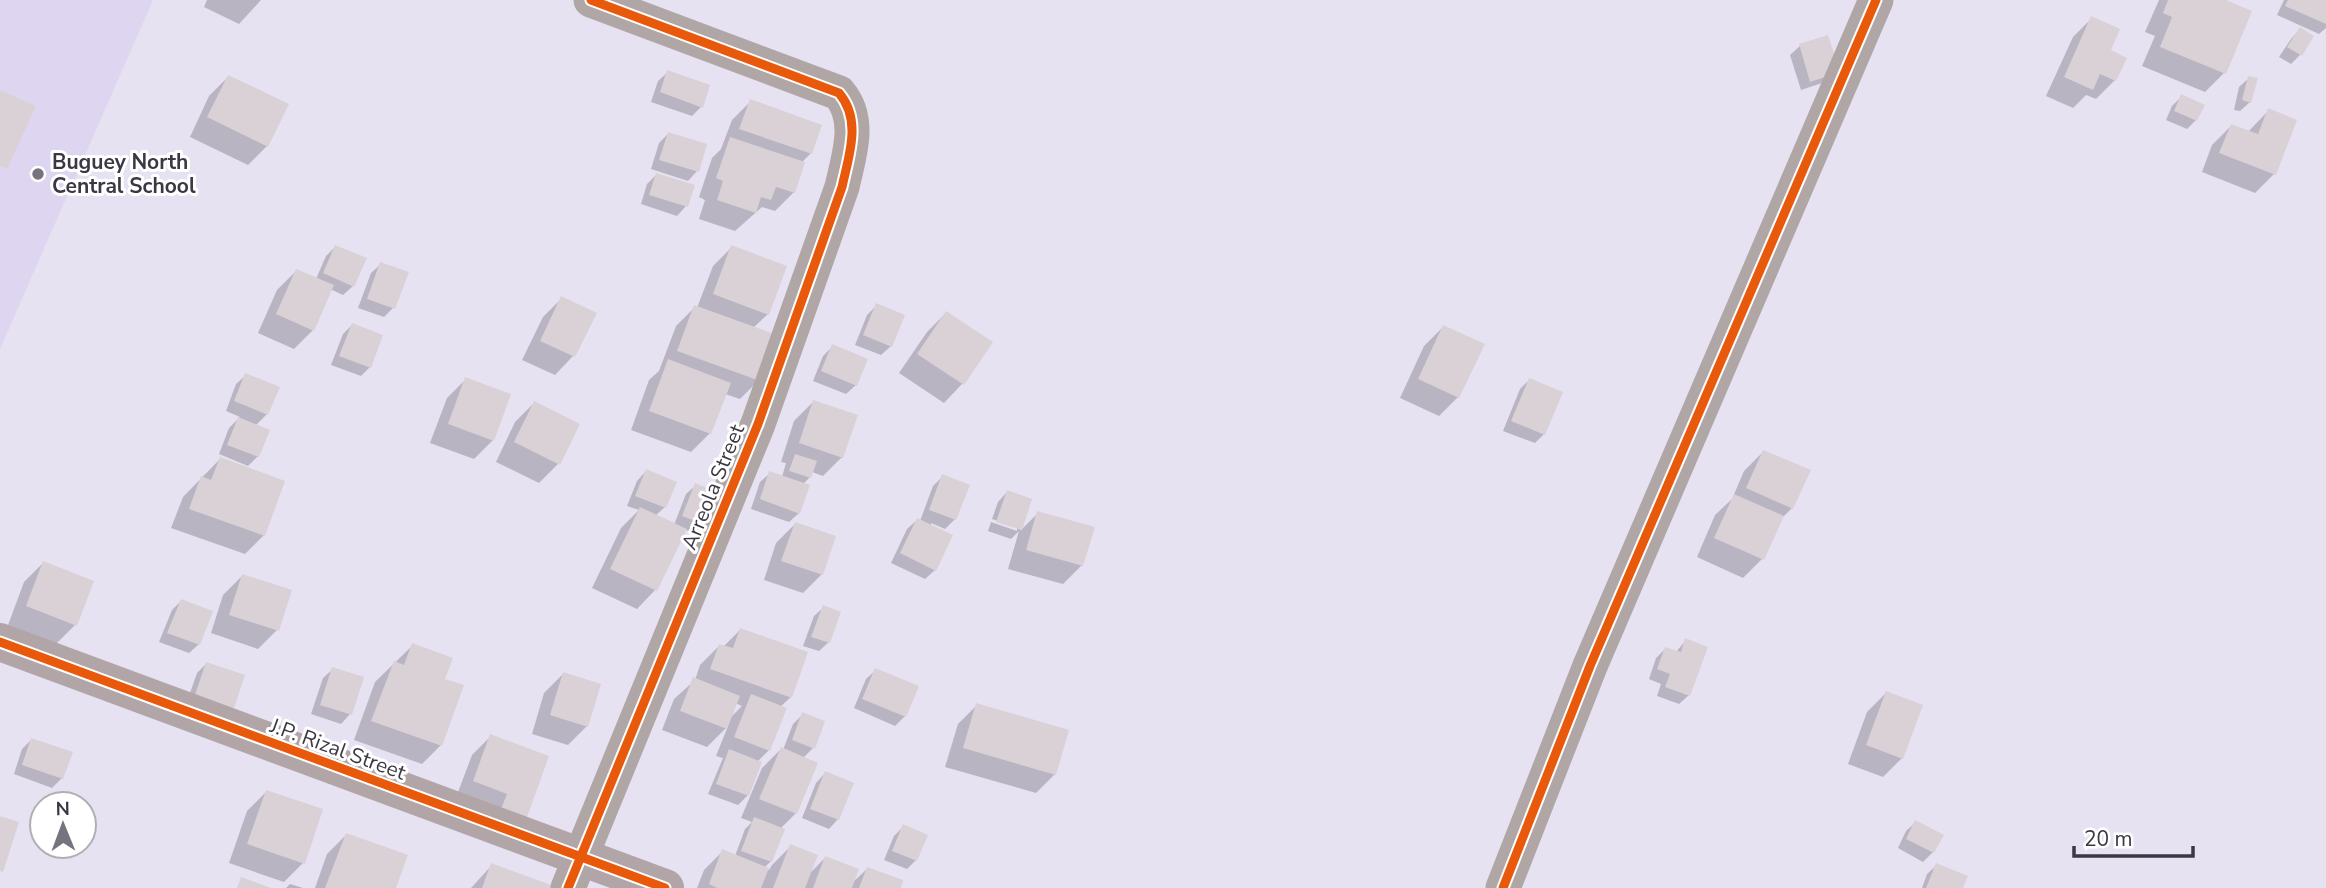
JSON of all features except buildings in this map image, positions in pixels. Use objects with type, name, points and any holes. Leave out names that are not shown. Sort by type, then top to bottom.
[{"type":"street","name":"Arreola Street","points":[[575,873],[758,424],[842,187],[853,125],[847,102],[839,93],[591,0]]},
{"type":"street","points":[[1503,888],[1590,666],[1876,0]]},
{"type":"street","name":"J.P. Rizal Street","points":[[0,642],[575,873],[665,888]]},
{"type":"shaded area","name":"Buguey North Central School","points":[[0,0],[153,0],[0,349]]},
{"type":"cycle path","points":[[568,888],[758,424],[842,187],[852,138],[850,115],[839,93],[591,0]]},
{"type":"cycle path","points":[[1503,888],[1590,666],[1876,0]]},
{"type":"cycle path","points":[[0,642],[665,888]]},
{"type":"place","name":"Buguey North Central School","points":[[38,174]]}]
